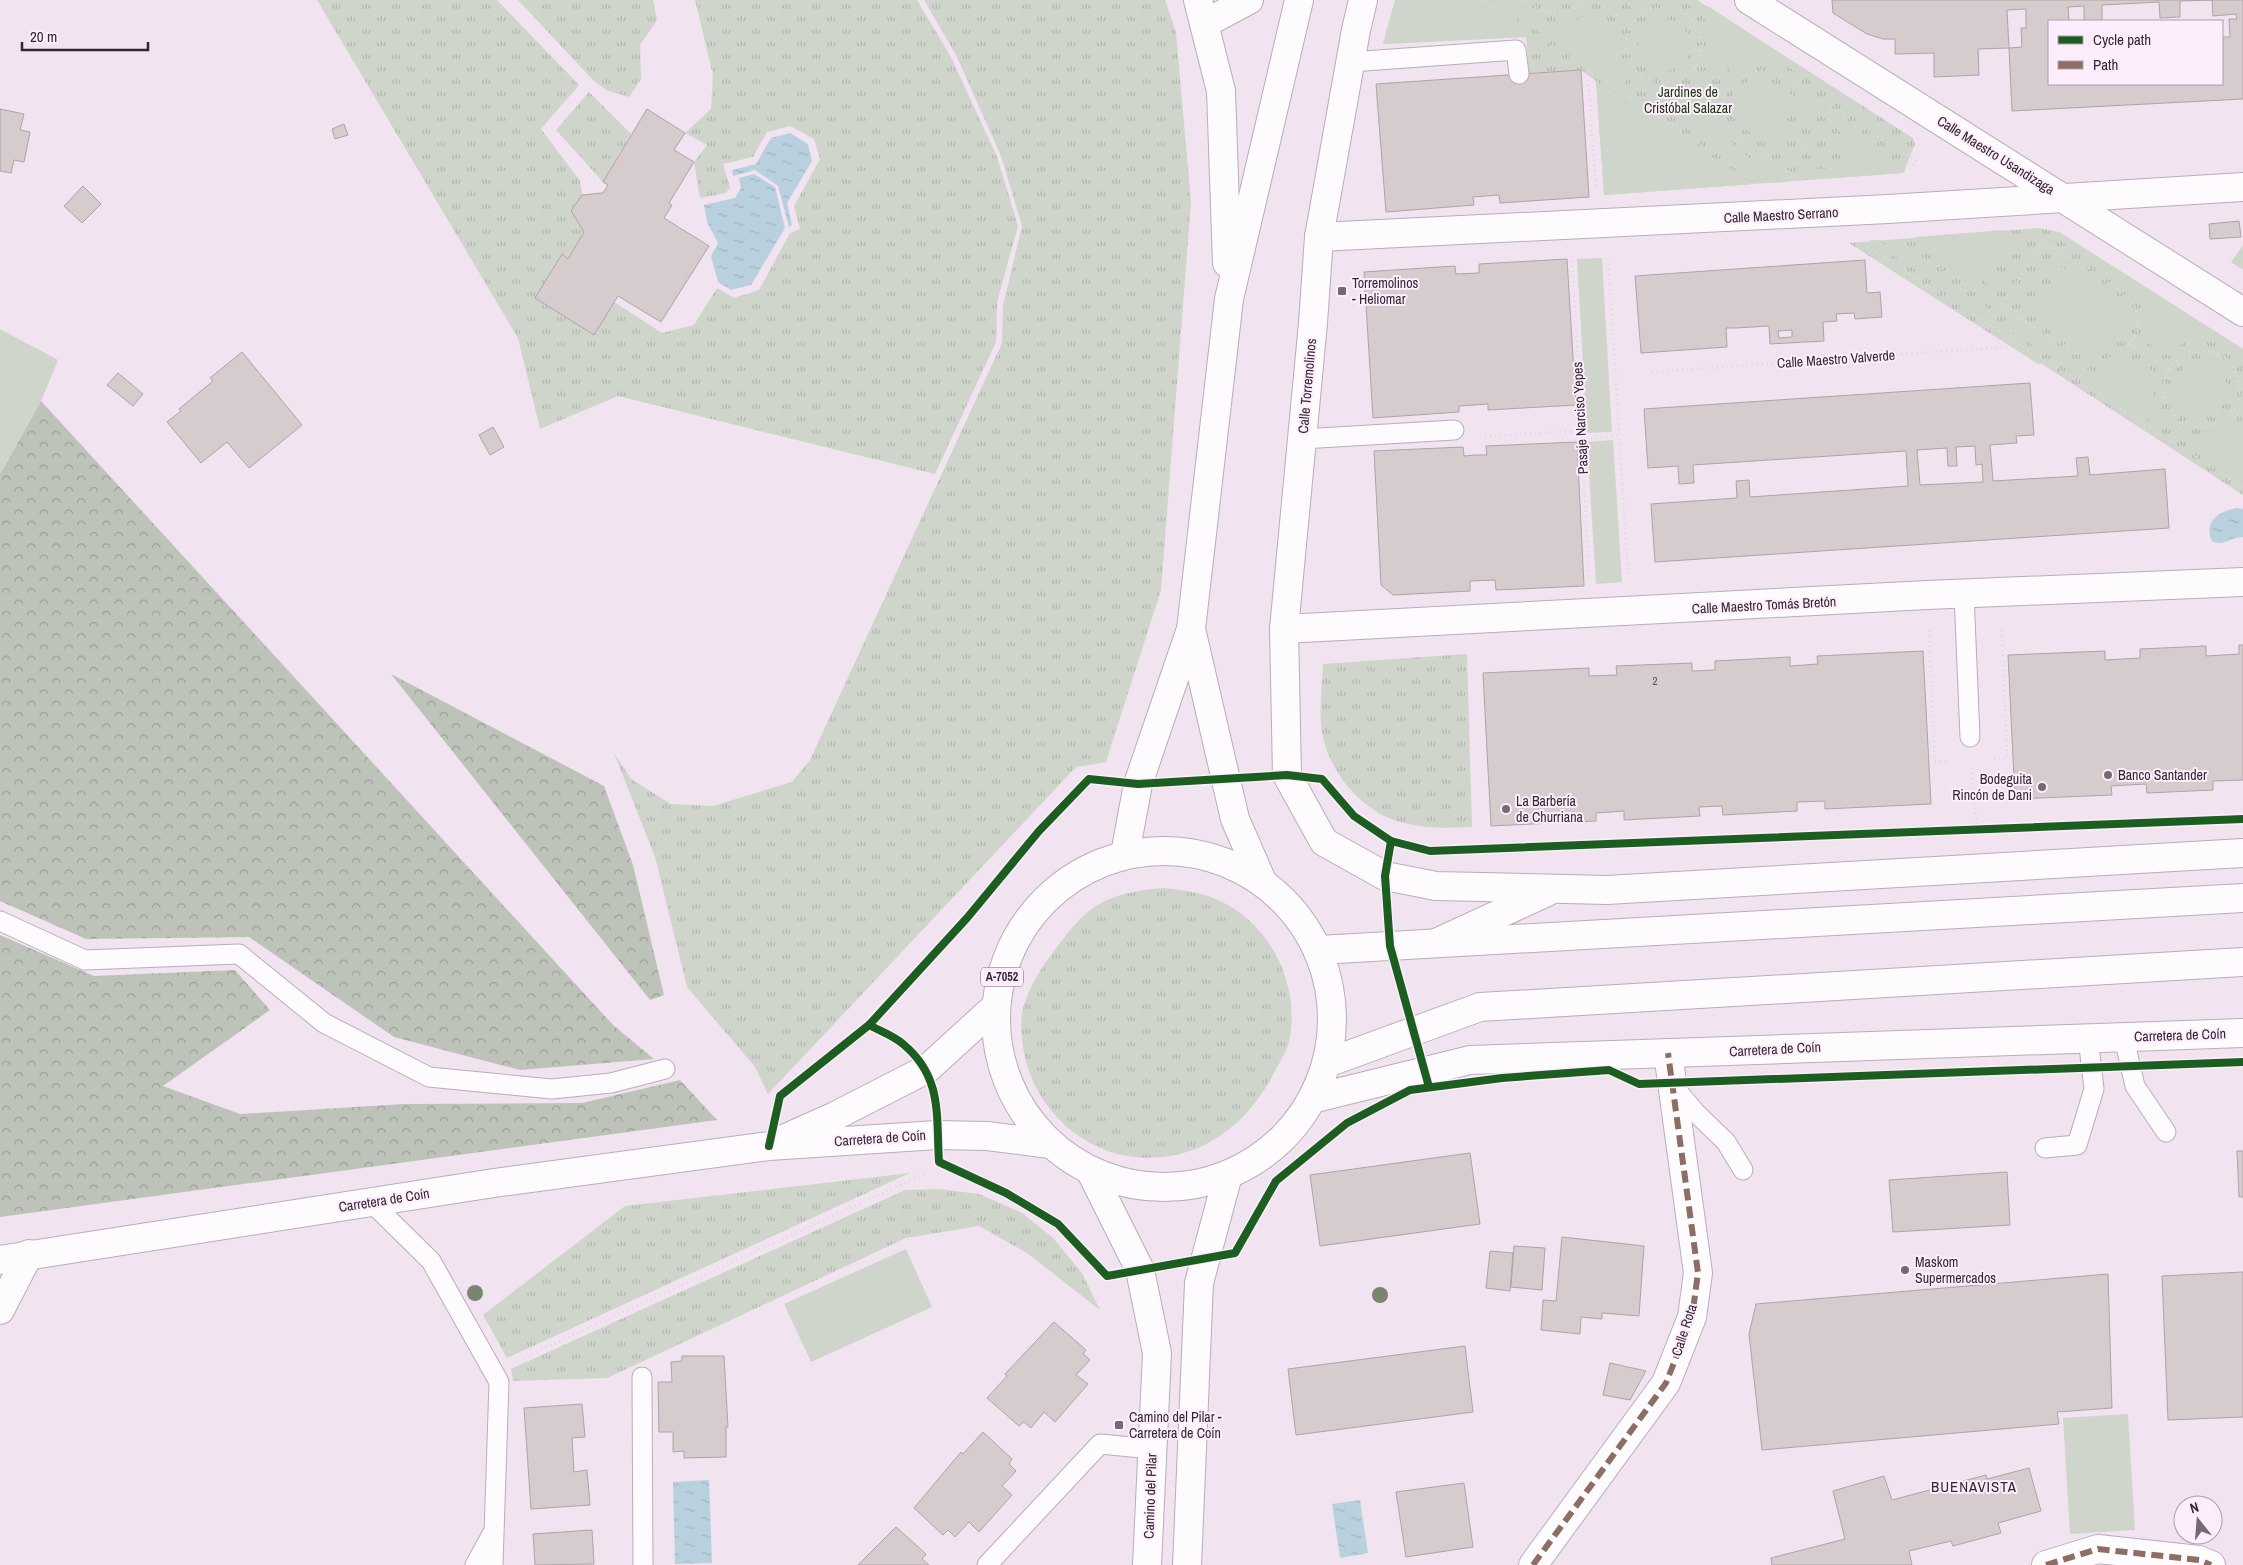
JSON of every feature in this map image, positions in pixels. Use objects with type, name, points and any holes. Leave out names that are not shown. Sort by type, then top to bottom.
[{"type":"street","points":[[1229,299],[1221,91],[1201,12],[1249,0]]},
{"type":"street","points":[[1125,854],[1138,784],[1191,629],[1229,299],[1299,0]]},
{"type":"street","name":"Calle Torremolinos","points":[[1363,0],[1319,237],[1284,629],[1287,775],[1324,842],[1385,876],[1436,886],[1553,889]]},
{"type":"street","name":"Calle Maestro Usandizaga","points":[[1749,0],[2067,199],[2243,312]]},
{"type":"street","name":"Calle Maestro Serrano","points":[[1319,237],[2067,199],[2243,187]]},
{"type":"street","name":"Calle Maestro Tomás Bretón","points":[[1284,629],[1964,594],[2243,582]]},
{"type":"street","points":[[1191,629],[1235,819],[1262,881]]},
{"type":"street","name":"A-7052","points":[[1173,853],[1222,860],[1262,881],[1295,911],[1318,950],[1330,987],[1333,1025],[1327,1063],[1312,1100],[1290,1131],[1261,1156],[1228,1175],[1182,1186],[1134,1185],[1090,1170],[1050,1144],[1025,1115],[1007,1082],[996,1046],[994,1008],[1006,956],[1034,910],[1075,875],[1125,854],[1173,853]]},
{"type":"street","points":[[1436,943],[1553,889],[1607,890],[2243,853]]},
{"type":"street","points":[[1318,950],[2243,898]]},
{"type":"street","points":[[1327,1063],[1480,1007],[2243,962]]},
{"type":"street","name":"Carretera de Coín","points":[[769,1146],[833,1117],[927,1070],[994,1008]]},
{"type":"street","name":"Carretera de Coín","points":[[1312,1100],[1470,1060],[2243,1033]]},
{"type":"street","name":"Calle Rota","points":[[1533,1565],[1666,1383],[1692,1317],[1698,1273],[1670,1083],[1668,1053]]},
{"type":"street","name":"Carretera de Coín","points":[[0,1260],[371,1202],[769,1146],[937,1135],[987,1136],[1050,1144]]},
{"type":"street","name":"Camino del Pilar","points":[[1090,1170],[1140,1270],[1157,1353],[1147,1565]]},
{"type":"street","points":[[1187,1565],[1199,1283],[1228,1175]]},
{"type":"street","points":[[0,1310],[29,1254]]},
{"type":"street","points":[[2046,1565],[2098,1549],[2199,1560],[2212,1565]]},
{"type":"lane","points":[[1351,62],[1516,50],[1518,74]]},
{"type":"lane","points":[[1302,439],[1454,430]]},
{"type":"lane","points":[[1964,594],[1970,737]]},
{"type":"lane","points":[[0,921],[84,960],[239,954],[324,1023],[429,1077],[552,1089],[611,1083],[665,1068]]},
{"type":"lane","points":[[2045,1148],[2077,1145],[2094,1089],[2088,1038]]},
{"type":"lane","points":[[2124,1038],[2135,1086],[2166,1132]]},
{"type":"lane","points":[[1670,1083],[1695,1112],[1726,1142],[1743,1170]]},
{"type":"lane","points":[[371,1202],[431,1262],[499,1382],[493,1565]]},
{"type":"lane","points":[[642,1377],[643,1565]]},
{"type":"lane","points":[[987,1565],[1100,1444],[1152,1449]]},
{"type":"lane","points":[[476,1565],[495,1528]]},
{"type":"path","points":[[1482,0],[1515,22]]},
{"type":"path","points":[[1522,0],[1535,8],[1554,14],[1574,10],[1586,0]]},
{"type":"path","points":[[1595,0],[1631,26]]},
{"type":"path","points":[[1686,14],[1694,0]]},
{"type":"path","points":[[1656,8],[1672,8],[1686,14],[1696,25],[1702,39],[1701,54],[1695,67],[1684,78],[1670,83],[1656,83],[1643,77],[1633,67],[1627,54],[1626,40],[1631,26],[1641,14],[1656,8]]},
{"type":"path","points":[[1540,38],[1761,184]]},
{"type":"path","points":[[1695,67],[1728,86]]},
{"type":"path","points":[[1788,172],[1858,68]]},
{"type":"path","points":[[1802,180],[1736,138],[1726,121],[1722,100],[1728,86],[1744,75],[1759,70],[1777,73],[1916,161]]},
{"type":"path","points":[[1590,71],[1588,75],[1600,224],[1600,251],[1608,250],[1630,612]]},
{"type":"path","points":[[1630,97],[1643,77]]},
{"type":"path","points":[[1901,244],[2084,358],[2101,362],[2130,345],[2138,327],[2136,310],[2122,292],[2029,233]]},
{"type":"path","points":[[1989,325],[2042,241]]},
{"type":"path","points":[[1858,242],[2243,487]]},
{"type":"path","points":[[2130,345],[2169,370]]},
{"type":"path","points":[[2203,350],[2225,358],[2238,374],[2241,390],[2234,410],[2226,419],[2211,426],[2196,428],[2182,422],[2171,412],[2165,399],[2164,384],[2169,370],[2178,360],[2203,350]]},
{"type":"path","points":[[2234,410],[2243,416]]},
{"type":"path","points":[[2173,442],[2182,422]]},
{"type":"path","points":[[1484,436],[1581,431]]},
{"type":"path","points":[[1582,439],[1619,436]]},
{"type":"path","points":[[1968,830],[1987,829]]},
{"type":"path","points":[[492,1372],[926,1173],[937,1135]]},
{"type":"green space","points":[[317,0],[497,0],[579,85],[541,129],[580,181],[582,195],[571,211],[584,232],[568,259],[562,255],[535,298],[594,335],[614,302],[662,333],[694,325],[717,288],[734,298],[759,290],[790,233],[800,229],[794,206],[820,159],[814,139],[790,126],[767,132],[753,157],[723,164],[730,187],[726,193],[700,198],[694,162],[707,145],[685,133],[711,109],[713,75],[695,0],[917,0],[951,57],[997,157],[1018,226],[997,302],[996,342],[935,474],[618,396],[540,429],[518,338]]},
{"type":"green space","points":[[518,0],[653,0],[657,20],[640,45],[641,79],[629,97],[606,90],[592,79]]},
{"type":"green space","points":[[924,0],[1165,0],[1176,32],[1191,202],[1161,590],[1106,762],[1076,767],[768,1094],[755,1067],[687,987],[655,857],[614,753],[631,779],[671,804],[713,806],[792,782],[810,760],[1002,343],[1003,305],[1022,226],[1001,156],[956,55]]},
{"type":"green space","name":"Jardines de Cristóbal Salazar","points":[[1395,0],[1697,0],[1913,138],[1915,144],[1903,173],[1604,195],[1596,81],[1581,70],[1529,73],[1526,37],[1383,44]]},
{"type":"green space","points":[[1395,0],[1472,0],[1527,37],[1383,44]]},
{"type":"green space","points":[[1489,0],[1505,0],[1539,22],[1556,25],[1579,19],[1587,13],[1617,32],[1616,56],[1627,79],[1623,86]]},
{"type":"green space","points":[[1621,0],[1647,0],[1633,8]]},
{"type":"green space","points":[[1706,5],[1831,86],[1828,92],[1783,65],[1772,62],[1760,62],[1735,73],[1711,58],[1713,46],[1711,34],[1707,23],[1700,13]]},
{"type":"green space","points":[[1659,19],[1669,19],[1683,26],[1690,40],[1690,50],[1683,64],[1669,71],[1659,71],[1649,67],[1642,60],[1638,50],[1638,40],[1642,30],[1649,23]]},
{"type":"green space","points":[[1758,77],[1770,81],[1817,110],[1815,114],[1806,110],[1797,110],[1784,122],[1780,133],[1781,138],[1789,147],[1784,152],[1748,131],[1738,123],[1730,109],[1730,101],[1737,89]]},
{"type":"green space","points":[[1596,81],[1754,184],[1604,195]]},
{"type":"green space","points":[[1696,82],[1715,94],[1716,111],[1720,125],[1727,137],[1737,148],[1787,182],[1772,183],[1645,99],[1648,93],[1674,94],[1686,90]]},
{"type":"green space","points":[[589,92],[631,134],[603,182],[556,130]]},
{"type":"green space","points":[[1838,124],[1906,168],[1903,173],[1821,179],[1807,170],[1810,166],[1819,169],[1827,168],[1840,158],[1844,142],[1841,134],[1835,127]]},
{"type":"green space","points":[[2039,228],[2059,232],[2243,349],[2243,495],[2042,364],[2038,364],[1849,243]]},
{"type":"green space","points":[[2004,230],[2028,245],[2026,249],[2016,245],[2006,245],[1994,254],[1991,270],[1994,279],[2001,288],[1999,291],[1916,237]]},
{"type":"green space","points":[[2065,236],[2225,338],[2222,344],[2192,341],[2179,346],[2166,355],[2144,341],[2147,328],[2146,315],[2135,291],[2062,242]]},
{"type":"green space","points":[[1869,240],[1878,240],[1987,307],[1984,314]]},
{"type":"green space","points":[[2243,245],[2243,270],[2231,262]]},
{"type":"green space","points":[[1602,258],[1612,432],[1587,433],[1577,259]]},
{"type":"green space","points":[[2049,260],[2115,300],[2125,315],[2125,327],[2119,342],[2105,349],[2089,348],[2021,305],[2023,302],[2033,305],[2043,304],[2056,293],[2059,277],[2056,270],[2048,263]]},
{"type":"green space","points":[[2009,322],[2081,367],[2100,372],[2110,371],[2131,358],[2156,373],[2153,387],[2155,400],[2160,412],[2169,424],[2165,430],[2006,328]]},
{"type":"green space","points":[[0,329],[58,360],[41,401],[0,474]]},
{"type":"green space","points":[[2196,362],[2206,362],[2220,369],[2227,383],[2227,393],[2220,407],[2206,414],[2196,414],[2186,410],[2179,403],[2175,393],[2175,383],[2179,373],[2186,366]]},
{"type":"green space","points":[[41,401],[613,1025],[654,1059],[520,1070],[394,1037],[249,937],[86,939],[0,901],[0,474]]},
{"type":"green space","points":[[2234,423],[2243,429],[2243,480],[2188,445],[2193,435],[2217,434]]},
{"type":"green space","points":[[1613,440],[1622,582],[1596,584],[1587,442]]},
{"type":"green space","points":[[1467,654],[1472,827],[1430,827],[1404,823],[1388,818],[1359,798],[1337,771],[1329,755],[1323,739],[1321,722],[1323,664]]},
{"type":"green space","points":[[391,674],[604,786],[633,865],[664,995],[650,1000]]},
{"type":"green space","points":[[1163,888],[1199,893],[1213,898],[1238,912],[1254,925],[1268,942],[1286,980],[1291,1000],[1292,1021],[1289,1042],[1285,1052],[1264,1090],[1250,1109],[1234,1125],[1197,1149],[1175,1155],[1152,1158],[1127,1156],[1107,1151],[1089,1142],[1072,1131],[1045,1103],[1028,1067],[1022,1042],[1022,1015],[1030,989],[1042,967],[1067,933],[1084,915],[1097,905],[1119,895]]},
{"type":"green space","points":[[0,935],[94,976],[235,970],[270,1010],[163,1086],[240,1114],[404,1104],[582,1103],[680,1080],[717,1120],[0,1217]]},
{"type":"green space","points":[[910,1173],[507,1358],[483,1315],[625,1206]]},
{"type":"green space","points":[[939,1189],[979,1194],[1022,1213],[1053,1238],[1082,1273],[1100,1310],[1027,1253],[979,1226],[906,1238],[607,1378],[513,1381],[511,1369],[905,1190]]},
{"type":"green space","points":[[906,1249],[932,1307],[811,1362],[784,1304]]},
{"type":"green space","points":[[2128,1414],[2135,1530],[2070,1534],[2063,1418]]},
{"type":"water","points":[[790,133],[808,144],[812,161],[787,203],[792,225],[789,227],[778,186],[755,170],[733,176],[732,170],[756,164],[771,138]]},
{"type":"water","points":[[754,174],[775,187],[785,228],[751,285],[731,290],[718,282],[711,256],[718,243],[707,222],[704,205],[735,198],[741,188],[739,178]]},
{"type":"water","points":[[2237,508],[2243,509],[2243,537],[2220,543],[2212,541],[2210,534],[2211,523],[2219,514]]},
{"type":"water","points":[[709,1480],[712,1563],[675,1564],[673,1482]]},
{"type":"water","points":[[1360,1500],[1368,1553],[1340,1558],[1332,1504]]},
{"type":"building","points":[[1832,0],[2212,0],[2243,0],[2243,99],[2012,111],[2009,48],[1978,49],[1979,75],[1934,77],[1934,53],[1895,54],[1895,39],[1883,39],[1867,34],[1833,13]],"holes":[[[2026,9],[2026,28],[2021,28],[2022,47],[2009,48],[2007,10]]]},
{"type":"building","points":[[1581,70],[1589,197],[1500,203],[1499,195],[1473,197],[1474,205],[1386,212],[1376,84]]},
{"type":"building","points":[[0,109],[24,114],[20,130],[30,132],[24,162],[14,160],[11,173],[0,171]]},
{"type":"building","points":[[647,109],[685,133],[674,150],[694,162],[669,203],[672,205],[664,218],[709,246],[661,322],[618,296],[594,335],[535,298],[562,254],[568,259],[584,232],[571,211],[582,195],[603,193],[608,185],[603,182]]},
{"type":"building","points":[[344,124],[348,135],[335,139],[332,129]]},
{"type":"building","points":[[83,186],[101,204],[82,223],[64,206]]},
{"type":"building","points":[[2239,221],[2241,237],[2210,239],[2209,224]]},
{"type":"building","points":[[1567,259],[1576,405],[1488,410],[1488,404],[1459,406],[1459,412],[1373,418],[1364,272],[1455,266],[1456,274],[1479,273],[1479,264]]},
{"type":"building","points":[[1865,260],[1867,293],[1880,292],[1882,317],[1855,319],[1854,313],[1836,314],[1837,321],[1823,322],[1824,341],[1770,344],[1769,326],[1726,328],[1727,347],[1641,353],[1635,276]],"holes":[[[1792,330],[1792,337],[1779,338],[1778,331]]]},
{"type":"building","points":[[242,352],[302,425],[249,468],[227,442],[201,463],[167,422],[181,411],[179,409],[213,381],[210,378]]},
{"type":"building","points":[[118,373],[143,394],[133,406],[107,385]]},
{"type":"building","points":[[2030,383],[2034,435],[2016,436],[2017,443],[1990,445],[1993,481],[2078,476],[2076,458],[2088,457],[2090,475],[2165,469],[2169,528],[1655,562],[1651,504],[1737,498],[1736,481],[1749,480],[1750,497],[1908,486],[1906,451],[1693,465],[1694,483],[1679,484],[1678,466],[1648,468],[1644,409]],"holes":[[[1975,446],[1976,465],[1982,464],[1983,482],[1920,485],[1917,450],[1947,448],[1948,466],[1957,466],[1956,447]]]},
{"type":"building","points":[[493,427],[504,447],[490,455],[479,435]]},
{"type":"building","points":[[1577,442],[1584,586],[1496,590],[1495,580],[1470,581],[1470,591],[1393,595],[1381,585],[1374,451],[1463,447],[1464,456],[1487,455],[1486,446]]},
{"type":"building","points":[[2239,645],[2243,645],[2243,780],[2213,781],[2213,790],[2147,793],[2146,784],[2111,786],[2112,795],[2015,799],[2008,655],[2105,651],[2105,660],[2140,658],[2140,649],[2206,646],[2206,656],[2239,654]]},
{"type":"building","points":[[1923,651],[1931,804],[1825,809],[1825,801],[1797,802],[1797,811],[1723,815],[1722,806],[1699,807],[1700,816],[1624,820],[1624,811],[1596,813],[1596,821],[1491,826],[1483,673],[1589,668],[1589,676],[1617,675],[1616,666],[1692,663],[1692,671],[1715,670],[1715,661],[1790,657],[1790,666],[1818,664],[1817,656]]},
{"type":"building","points":[[2237,1151],[2243,1151],[2243,1197],[2239,1197]]},
{"type":"building","points":[[1470,1153],[1480,1224],[1320,1246],[1310,1175]]},
{"type":"building","points":[[2007,1172],[2010,1225],[1893,1232],[1889,1180]]},
{"type":"building","points":[[1562,1237],[1644,1246],[1639,1316],[1602,1313],[1602,1319],[1581,1317],[1580,1334],[1541,1330],[1543,1300],[1556,1301]]},
{"type":"building","points":[[1514,1246],[1545,1248],[1542,1290],[1511,1287]]},
{"type":"building","points":[[1490,1251],[1513,1253],[1510,1291],[1486,1288]]},
{"type":"building","points":[[2243,1272],[2243,1417],[2168,1420],[2162,1276]]},
{"type":"building","points":[[2108,1274],[2112,1408],[2057,1412],[2059,1424],[1762,1450],[1749,1334],[1756,1304]]},
{"type":"building","points":[[1054,1322],[1086,1350],[1083,1354],[1090,1360],[1076,1375],[1088,1384],[1055,1422],[1044,1412],[1031,1428],[1024,1422],[1019,1426],[987,1398],[1007,1376],[1005,1374]]},
{"type":"building","points":[[1465,1346],[1473,1412],[1296,1435],[1288,1369]]},
{"type":"building","points":[[682,1356],[724,1356],[728,1427],[726,1427],[726,1457],[684,1458],[684,1451],[673,1452],[673,1432],[659,1432],[658,1382],[672,1382],[671,1362],[682,1361]]},
{"type":"building","points":[[1610,1363],[1646,1371],[1630,1400],[1603,1395]]},
{"type":"building","points":[[582,1404],[585,1437],[572,1438],[574,1472],[587,1470],[590,1505],[531,1509],[524,1408]]},
{"type":"building","points":[[983,1432],[1012,1459],[1009,1464],[1016,1471],[1002,1486],[1012,1495],[979,1532],[969,1522],[955,1537],[948,1530],[943,1535],[914,1508],[961,1452],[963,1454]]},
{"type":"building","points":[[2029,1468],[2041,1511],[1998,1523],[2001,1533],[1953,1546],[1951,1541],[1909,1551],[1912,1565],[1772,1565],[1771,1558],[1845,1539],[1833,1491],[1884,1476],[1892,1500],[1986,1475],[1987,1479]]},
{"type":"building","points":[[1464,1483],[1473,1547],[1406,1557],[1396,1492]]},
{"type":"building","points":[[896,1527],[926,1554],[922,1559],[929,1565],[858,1565]]},
{"type":"building","points":[[592,1530],[594,1564],[535,1565],[533,1534]]},
{"type":"marked path","points":[[1533,1565],[1666,1383],[1692,1317],[1698,1273],[1668,1053]]},
{"type":"marked path","points":[[2046,1565],[2098,1549],[2199,1560],[2211,1565]]},
{"type":"cycle path","points":[[1391,841],[1354,816],[1322,779],[1287,775],[1138,784],[1089,779],[1039,831],[967,918],[869,1025],[903,1044],[916,1057],[925,1070],[935,1098],[939,1162],[1006,1193],[1058,1224],[1107,1276],[1235,1253],[1276,1181],[1347,1123],[1410,1090],[1502,1078],[1609,1070],[1639,1084],[2243,1062]]},
{"type":"cycle path","points":[[1429,1087],[1390,946],[1385,876],[1391,841],[1430,851],[2243,819]]},
{"type":"cycle path","points":[[769,1146],[780,1096],[869,1025]]},
{"type":"place","name":"Torremolinos - Heliomar","points":[[1342,291]]},
{"type":"place","name":"Banco Santander","points":[[2108,775]]},
{"type":"place","name":"Bodeguita Rincón de Dani","points":[[2042,787]]},
{"type":"place","name":"La Barbería de Churriana","points":[[1506,809]]},
{"type":"place","name":"Maskom Supermercados","points":[[1905,1270]]},
{"type":"place","name":"Camino del Pilar - Carretera de Coín","points":[[1119,1425]]},
{"type":"district","name":"BUENAVISTA","points":[[1974,1487]]}]
